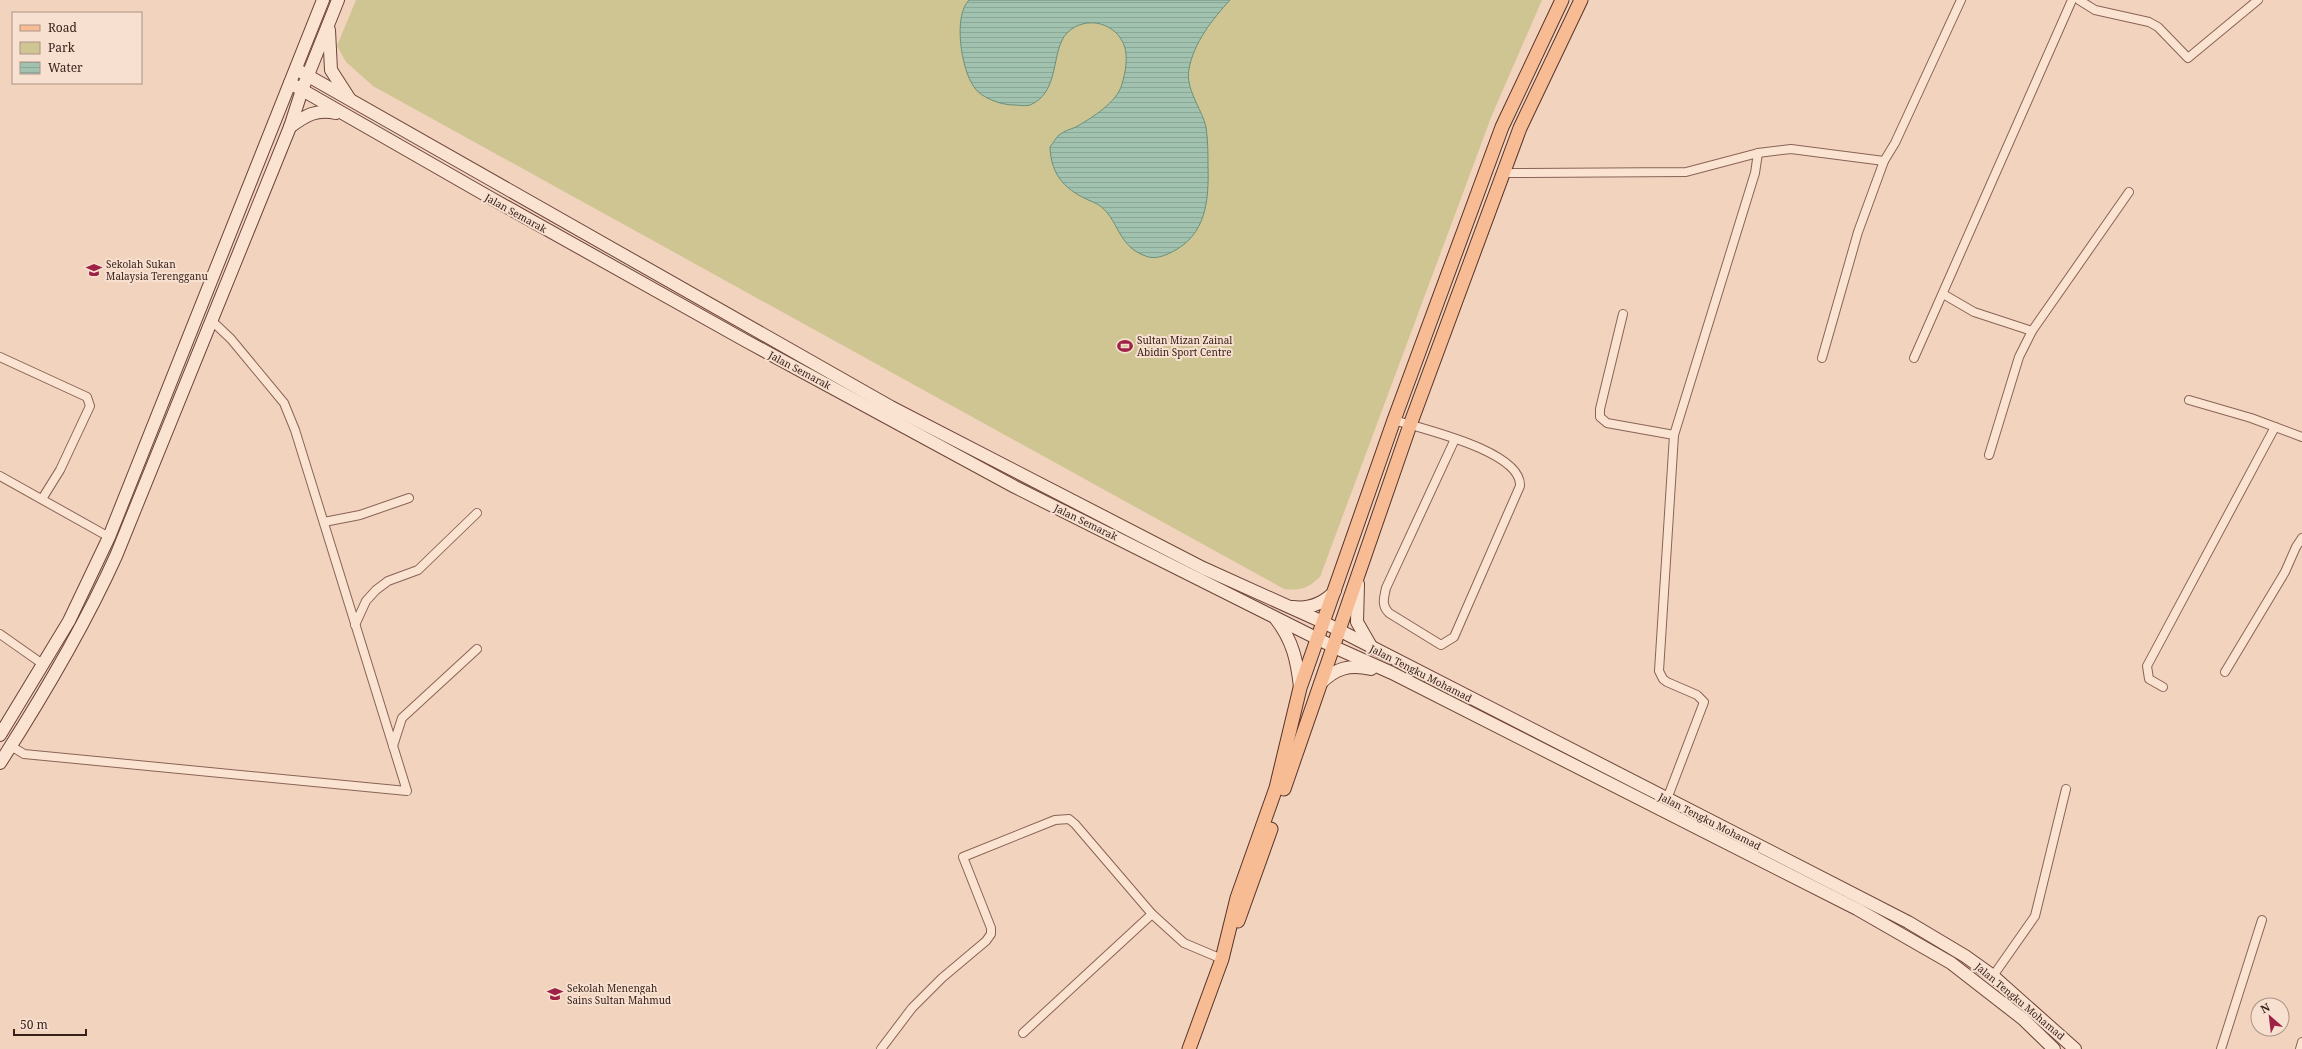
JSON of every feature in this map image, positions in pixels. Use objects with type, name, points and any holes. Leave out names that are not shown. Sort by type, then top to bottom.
[{"type":"main road","points":[[0,735],[44,665],[71,617],[109,537],[324,0]]},
{"type":"main road","points":[[0,763],[47,690],[99,593],[290,127],[302,90],[338,0]]},
{"type":"main road","points":[[1224,955],[1237,898],[1276,788],[1300,688],[1325,623],[1394,420],[1502,128],[1562,0]]},
{"type":"main road","points":[[1190,1049],[1224,955],[1247,901],[1320,684],[1340,632],[1410,425],[1520,128],[1581,0]]},
{"type":"main road","points":[[329,25],[331,70],[333,77],[353,103]]},
{"type":"main road","name":"Jalan Semarak","points":[[296,69],[353,103],[891,407],[1203,568],[1325,623]]},
{"type":"main road","name":"Jalan Semarak","points":[[290,83],[732,333],[1008,483],[1319,639]]},
{"type":"main road","points":[[290,127],[312,112],[326,111],[345,115]]},
{"type":"main road","points":[[1359,575],[1356,602],[1357,622],[1372,648]]},
{"type":"main road","points":[[1288,606],[1304,608],[1316,605],[1323,602],[1336,590]]},
{"type":"main road","points":[[1274,617],[1293,646],[1298,662],[1300,688]]},
{"type":"main road","name":"Jalan Tengku Mohamad","points":[[1325,623],[1908,922],[1965,956],[1993,976],[2075,1049]]},
{"type":"main road","name":"Jalan Tengku Mohamad","points":[[1319,639],[1392,673],[1870,916],[1956,967],[2018,1014],[2054,1049]]},
{"type":"main road","points":[[1320,684],[1333,672],[1350,666],[1392,673]]},
{"type":"street","points":[[1822,358],[1858,232],[1884,161],[1895,143],[1961,0]]},
{"type":"street","points":[[1914,358],[2072,0]]},
{"type":"street","points":[[2079,0],[2095,10],[2149,22],[2158,26],[2188,58],[2258,0]]},
{"type":"street","points":[[1504,173],[1686,172],[1758,153],[1791,149],[1884,161]]},
{"type":"street","points":[[1667,799],[1704,707],[1704,702],[1697,695],[1667,682],[1663,679],[1659,671],[1674,435],[1755,173],[1758,153]]},
{"type":"street","points":[[1989,455],[2019,357],[2032,331],[2129,192]]},
{"type":"street","points":[[1943,294],[1974,312],[2032,331]]},
{"type":"street","points":[[1623,314],[1600,409],[1600,417],[1607,423],[1674,435]]},
{"type":"street","points":[[11,746],[24,754],[407,791],[295,430],[284,403],[231,339],[212,320]]},
{"type":"street","points":[[0,358],[87,397],[90,406],[60,470],[42,499]]},
{"type":"street","points":[[2189,400],[2247,416],[2302,437]]},
{"type":"street","points":[[1394,420],[1455,439],[1480,448],[1512,466],[1520,480],[1520,486],[1454,637],[1441,645],[1389,613],[1383,606],[1383,601],[1386,588],[1455,439]]},
{"type":"street","points":[[2163,687],[2149,679],[2147,666],[2275,427]]},
{"type":"street","points":[[0,476],[109,537]]},
{"type":"street","points":[[324,522],[360,515],[409,498]]},
{"type":"street","points":[[355,625],[366,601],[376,590],[388,582],[418,570],[478,513]]},
{"type":"street","points":[[2225,672],[2286,572],[2296,547],[2302,538]]},
{"type":"street","points":[[0,634],[44,665]]},
{"type":"street","points":[[393,747],[402,718],[477,649]]},
{"type":"street","points":[[1993,976],[2035,916],[2066,789]]},
{"type":"street","points":[[881,1049],[912,1008],[942,978],[986,941],[991,934],[991,928],[963,857],[1035,826],[1055,820],[1068,819],[1082,831],[1152,914],[1184,943],[1224,955]]},
{"type":"street","points":[[1023,1033],[1152,914]]},
{"type":"street","points":[[2221,1049],[2262,920]]},
{"type":"street","points":[[2300,1049],[2302,1042]]},
{"type":"green space","name":"Sultan Mizan Zainal Abidin Sport Centre","points":[[356,0],[1542,0],[1492,115],[1320,577],[1312,584],[1295,590],[1284,589],[373,86],[346,62],[337,46]]},
{"type":"water","points":[[969,0],[1230,0],[1210,24],[1199,41],[1191,59],[1189,69],[1189,84],[1206,127],[1208,147],[1208,192],[1199,227],[1183,245],[1172,252],[1158,257],[1147,257],[1134,250],[1121,236],[1107,213],[1101,207],[1083,198],[1068,187],[1057,174],[1053,166],[1050,147],[1058,136],[1063,132],[1076,127],[1103,109],[1119,91],[1124,76],[1126,57],[1125,48],[1116,32],[1109,27],[1092,23],[1075,27],[1067,33],[1062,40],[1051,80],[1047,90],[1041,98],[1032,104],[1023,106],[1003,104],[986,98],[977,91],[969,79],[965,68],[962,56],[960,30],[964,8]]},
{"type":"place","name":"Sekolah Sukan Malaysia Terengganu","points":[[94,270]]},
{"type":"place","name":"Sultan Mizan Zainal Abidin Sport Centre","points":[[1125,346]]},
{"type":"place","name":"Sekolah Menengah Sains Sultan Mahmud","points":[[555,994]]}]
